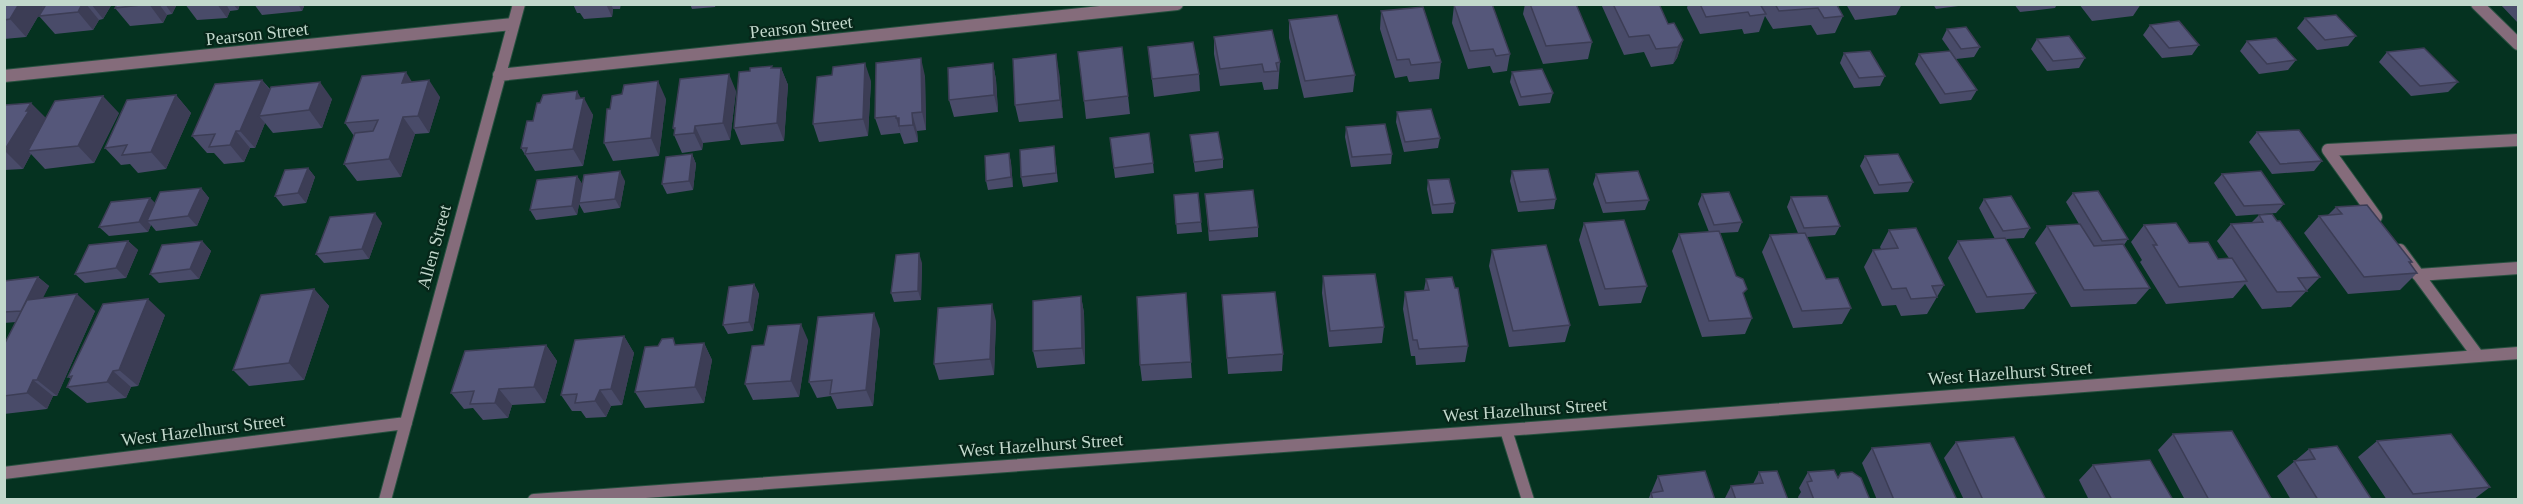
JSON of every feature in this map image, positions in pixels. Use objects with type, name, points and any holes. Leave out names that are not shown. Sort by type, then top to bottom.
[{"type":"street","name":"Allen Street","points":[[385,500],[519,4]]},
{"type":"street","name":"Pearson Street","points":[[499,75],[1177,4]]},
{"type":"street","points":[[2477,4],[2517,41]]},
{"type":"street","name":"Pearson Street","points":[[4,76],[513,24]]},
{"type":"street","points":[[2478,356],[2328,150],[2518,140]]},
{"type":"street","points":[[2418,275],[2518,268]]},
{"type":"street","name":"West Hazelhurst Street","points":[[534,500],[1506,430],[2518,353]]},
{"type":"street","name":"West Hazelhurst Street","points":[[4,473],[406,423]]},
{"type":"street","points":[[1506,430],[1528,500]]},
{"type":"building","points":[[4,4],[19,4],[10,19],[4,20]]},
{"type":"building","points":[[43,4],[82,4],[78,12],[39,16],[45,6],[42,6]]},
{"type":"building","points":[[117,4],[149,4],[115,8]]},
{"type":"building","points":[[1492,4],[1510,54],[1496,56],[1493,49],[1470,51],[1454,5]]},
{"type":"building","points":[[1530,4],[1576,4],[1592,42],[1546,46]]},
{"type":"building","points":[[1613,4],[1659,4],[1668,24],[1674,23],[1683,40],[1678,47],[1656,49],[1649,35],[1629,37]]},
{"type":"building","points":[[1700,4],[1760,4],[1766,14],[1750,16],[1748,12],[1706,17]]},
{"type":"building","points":[[1775,4],[1839,4],[1837,5],[1843,16],[1824,18],[1818,8],[1779,11]]},
{"type":"building","points":[[1423,7],[1441,62],[1411,65],[1409,59],[1397,60],[1381,11]]},
{"type":"building","points":[[1337,15],[1355,75],[1305,81],[1289,20]]},
{"type":"building","points":[[2336,15],[2356,36],[2325,40],[2305,18]]},
{"type":"building","points":[[2179,21],[2199,45],[2169,48],[2150,25]]},
{"type":"building","points":[[1966,27],[1980,47],[1961,49],[1947,29]]},
{"type":"building","points":[[1272,30],[1280,62],[1276,63],[1278,71],[1264,72],[1262,64],[1220,69],[1214,37]]},
{"type":"building","points":[[2069,36],[2085,58],[2053,61],[2037,39]]},
{"type":"building","points":[[2276,38],[2296,60],[2267,64],[2247,41]]},
{"type":"building","points":[[1193,42],[1199,74],[1152,79],[1148,47]]},
{"type":"building","points":[[1122,47],[1128,96],[1084,101],[1078,52]]},
{"type":"building","points":[[2424,48],[2458,82],[2420,86],[2387,52]]},
{"type":"building","points":[[1870,51],[1885,76],[1859,78],[1844,53]]},
{"type":"building","points":[[1950,51],[1977,90],[1945,94],[1919,54]]},
{"type":"building","points":[[1056,54],[1060,100],[1015,105],[1013,59]]},
{"type":"building","points":[[921,58],[922,112],[912,113],[913,125],[899,126],[899,118],[896,116],[875,118],[876,63]]},
{"type":"building","points":[[865,63],[863,119],[813,124],[817,77],[832,75],[833,67]]},
{"type":"building","points":[[993,63],[994,95],[949,100],[948,68]]},
{"type":"building","points":[[772,66],[771,68],[781,68],[777,123],[734,128],[739,72],[750,71],[750,68]]},
{"type":"building","points":[[1542,69],[1553,93],[1521,97],[1512,72]]},
{"type":"building","points":[[406,72],[402,83],[429,80],[418,116],[403,117],[389,159],[344,164],[355,133],[373,131],[378,120],[345,123],[362,76]]},
{"type":"building","points":[[729,74],[723,123],[695,126],[694,133],[674,135],[680,79]]},
{"type":"building","points":[[262,80],[240,131],[236,131],[230,145],[209,147],[215,134],[192,136],[215,84]]},
{"type":"building","points":[[658,81],[651,138],[604,143],[607,109],[610,109],[612,96],[622,94],[624,85]]},
{"type":"building","points":[[320,82],[309,110],[259,116],[271,87]]},
{"type":"building","points":[[577,91],[576,99],[584,98],[573,149],[525,154],[527,148],[521,148],[527,121],[533,121],[537,103],[540,103],[543,95]]},
{"type":"building","points":[[176,95],[151,152],[122,155],[127,145],[105,148],[127,100]]},
{"type":"building","points":[[103,96],[78,146],[28,151],[55,101]]},
{"type":"building","points":[[31,103],[26,111],[29,111],[4,151],[4,106]]},
{"type":"building","points":[[1431,109],[1440,138],[1405,142],[1397,112]]},
{"type":"building","points":[[1385,124],[1392,154],[1352,157],[1346,127]]},
{"type":"building","points":[[2299,130],[2322,161],[2280,164],[2257,132]]},
{"type":"building","points":[[1218,132],[1223,159],[1194,162],[1190,135]]},
{"type":"building","points":[[1149,133],[1153,163],[1114,168],[1110,138]]},
{"type":"building","points":[[1054,146],[1056,173],[1021,177],[1020,150]]},
{"type":"building","points":[[1009,153],[1011,177],[986,181],[985,156]]},
{"type":"building","points":[[692,154],[689,181],[662,184],[666,157]]},
{"type":"building","points":[[1898,154],[1913,182],[1879,185],[1865,156]]},
{"type":"building","points":[[308,168],[298,193],[275,196],[285,170]]},
{"type":"building","points":[[1548,169],[1556,199],[1520,202],[1512,171]]},
{"type":"building","points":[[620,171],[615,199],[579,203],[584,175]]},
{"type":"building","points":[[1638,171],[1649,200],[1606,203],[1596,174]]},
{"type":"building","points":[[2261,171],[2284,204],[2244,206],[2222,174]]},
{"type":"building","points":[[577,176],[572,206],[530,210],[537,180]]},
{"type":"building","points":[[1449,179],[1455,203],[1433,205],[1428,180]]},
{"type":"building","points":[[201,188],[188,216],[147,221],[160,192]]},
{"type":"building","points":[[1253,190],[1258,227],[1209,231],[1205,194]]},
{"type":"building","points":[[2098,191],[2128,239],[2102,241],[2073,193]]},
{"type":"building","points":[[1729,192],[1742,222],[1714,225],[1702,194]]},
{"type":"building","points":[[1198,193],[1201,222],[1176,224],[1174,195]]},
{"type":"building","points":[[1827,196],[1840,226],[1804,228],[1791,197]]},
{"type":"building","points":[[2011,196],[2030,228],[2003,231],[1984,199]]},
{"type":"building","points":[[150,198],[139,222],[99,227],[111,202]]},
{"type":"building","points":[[2367,205],[2412,262],[2409,262],[2417,273],[2364,277],[2319,216],[2342,214],[2336,207]]},
{"type":"building","points":[[375,213],[362,249],[316,254],[330,217]]},
{"type":"building","points":[[2272,214],[2277,221],[2280,221],[2320,277],[2298,278],[2307,291],[2277,292],[2231,224],[2263,222],[2259,215]]},
{"type":"building","points":[[1624,220],[1647,286],[1605,289],[1584,223]]},
{"type":"building","points":[[2176,223],[2189,243],[2208,242],[2218,259],[2232,258],[2247,281],[2179,287],[2153,245],[2157,245],[2144,225]]},
{"type":"building","points":[[2080,224],[2094,246],[2123,244],[2150,288],[2084,290],[2047,226]]},
{"type":"building","points":[[1916,228],[1944,285],[1932,286],[1937,297],[1911,299],[1906,288],[1892,289],[1873,250],[1898,248],[1889,230]]},
{"type":"building","points":[[1719,231],[1736,276],[1743,279],[1747,289],[1743,293],[1752,318],[1709,321],[1679,234]]},
{"type":"building","points":[[1805,233],[1826,279],[1838,278],[1851,308],[1802,311],[1770,235]]},
{"type":"building","points":[[2005,238],[2036,293],[1987,297],[1958,241]]},
{"type":"building","points":[[128,241],[116,268],[75,274],[89,245]]},
{"type":"building","points":[[202,241],[190,269],[150,274],[162,245]]},
{"type":"building","points":[[1546,245],[1570,325],[1513,331],[1492,250]]},
{"type":"building","points":[[919,253],[918,291],[891,293],[896,255]]},
{"type":"building","points":[[1375,274],[1384,327],[1330,331],[1323,276]]},
{"type":"building","points":[[38,277],[21,311],[4,312],[4,281]]},
{"type":"building","points":[[1452,277],[1455,288],[1458,288],[1468,346],[1419,349],[1417,340],[1413,340],[1405,292],[1429,290],[1426,279]]},
{"type":"building","points":[[754,284],[749,322],[723,325],[729,287]]},
{"type":"building","points":[[314,289],[289,363],[233,370],[261,295]]},
{"type":"building","points":[[1275,292],[1283,354],[1227,358],[1222,295]]},
{"type":"building","points":[[1186,293],[1191,362],[1140,365],[1137,297]]},
{"type":"building","points":[[77,294],[37,380],[33,380],[27,393],[4,396],[4,345],[27,300]]},
{"type":"building","points":[[1081,296],[1082,348],[1033,351],[1033,301]]},
{"type":"building","points":[[148,299],[119,370],[113,371],[107,382],[67,387],[72,376],[68,377],[103,304]]},
{"type":"building","points":[[992,304],[990,359],[934,364],[938,308]]},
{"type":"building","points":[[874,313],[866,390],[830,394],[832,380],[809,382],[818,317]]},
{"type":"building","points":[[801,324],[791,381],[745,384],[752,346],[764,345],[768,326]]},
{"type":"building","points":[[624,336],[611,389],[600,390],[595,401],[575,403],[577,394],[561,395],[575,340]]},
{"type":"building","points":[[673,338],[675,345],[704,343],[695,387],[635,392],[645,347],[658,346],[662,339]]},
{"type":"building","points":[[546,345],[534,387],[499,389],[495,403],[470,404],[474,391],[451,393],[465,351]]},
{"type":"building","points":[[2232,431],[2272,500],[2209,500],[2173,434]]},
{"type":"building","points":[[2451,434],[2490,487],[2413,494],[2377,441]]},
{"type":"building","points":[[2014,437],[2046,500],[1983,500],[1956,442]]},
{"type":"building","points":[[1930,443],[1957,500],[1894,500],[1872,448]]},
{"type":"building","points":[[2337,446],[2372,500],[2318,500],[2294,461],[2315,459],[2309,449]]},
{"type":"building","points":[[2150,460],[2173,500],[2112,500],[2093,465]]},
{"type":"building","points":[[1834,470],[1838,478],[1841,473],[1852,472],[1861,478],[1870,500],[1814,500],[1807,482],[1812,481],[1808,472]]},
{"type":"building","points":[[1705,471],[1715,500],[1653,500],[1651,493],[1663,491],[1658,476]]},
{"type":"building","points":[[1777,471],[1788,500],[1736,500],[1731,486],[1763,483],[1759,472]]}]
